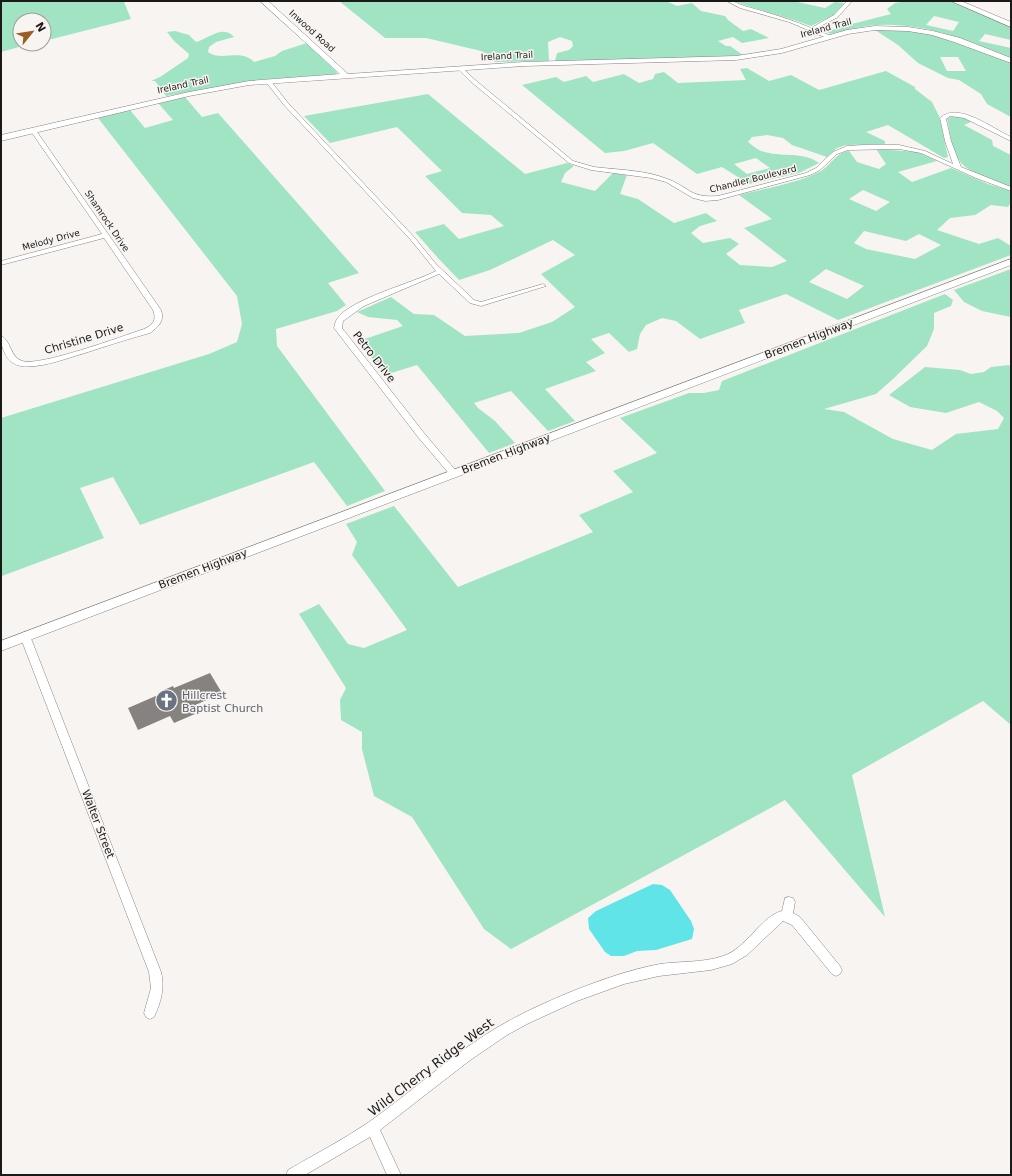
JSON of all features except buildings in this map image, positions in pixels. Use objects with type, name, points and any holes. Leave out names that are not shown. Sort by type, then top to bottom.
[{"type":"street","name":"Inwood Road","points":[[264,1],[346,76]]},
{"type":"street","points":[[729,1],[742,7],[786,19],[829,37]]},
{"type":"street","points":[[812,29],[836,16],[850,1]]},
{"type":"street","points":[[960,2],[1011,25]]},
{"type":"street","name":"Ireland Trail","points":[[1,138],[189,94],[268,81],[535,64],[736,58],[782,51],[829,37],[867,29],[886,28],[914,30],[954,38],[1011,61]]},
{"type":"street","name":"Chandler Boulevard","points":[[460,68],[472,80],[571,162],[591,168],[652,176],[668,181],[701,198],[718,198],[808,174],[818,169],[836,153],[854,147],[899,147],[916,150],[989,182],[1011,189]]},
{"type":"street","points":[[268,81],[276,92],[385,209],[440,271],[469,299],[478,304],[486,303],[543,286]]},
{"type":"street","points":[[958,168],[948,141],[943,118],[946,115],[954,114],[968,117],[1011,139]]},
{"type":"street","name":"Shamrock Drive","points":[[33,130],[157,310],[159,318],[156,325]]},
{"type":"street","name":"Melody Drive","points":[[1,263],[106,235]]},
{"type":"street","name":"Bremen Highway","points":[[1,646],[1011,262]]},
{"type":"street","name":"Petro Drive","points":[[440,271],[425,279],[354,308],[340,320],[338,328],[421,435],[454,474]]},
{"type":"street","name":"Christine Drive","points":[[1,338],[11,358],[17,362],[33,364],[54,360],[138,334],[156,325]]},
{"type":"street","name":"Walter Street","points":[[25,636],[155,972],[158,982],[158,991],[150,1013]]},
{"type":"street","points":[[789,902],[787,916],[796,921],[836,970]]},
{"type":"street","name":"Wild Cherry Ridge West","points":[[292,1175],[372,1128],[469,1053],[520,1021],[551,1006],[627,978],[659,970],[716,963],[727,960],[745,948],[777,918],[787,916]]},
{"type":"street","points":[[372,1128],[394,1175]]},
{"type":"green space","points":[[1,1],[125,1],[124,2],[131,19],[52,39],[52,12],[12,12],[12,49],[1,52]]},
{"type":"green space","points":[[339,1],[666,1],[677,6],[692,3],[701,11],[725,16],[743,31],[751,29],[769,38],[742,43],[733,37],[718,41],[726,46],[730,46],[743,55],[711,58],[555,61],[557,53],[569,50],[573,46],[572,41],[560,37],[548,42],[549,61],[495,62],[490,55],[481,51],[426,38],[385,38]]},
{"type":"green space","points":[[734,1],[793,1],[825,8],[835,2],[844,3],[834,15],[811,26]]},
{"type":"green space","points":[[907,1],[952,1],[1011,27],[1011,40],[985,34],[979,41],[1011,48],[1011,58],[976,44],[922,28],[886,25],[867,26],[831,34],[827,32],[891,14],[887,9],[895,3]],"holes":[[[934,16],[959,22],[953,31],[926,25]]]},
{"type":"green space","points":[[875,30],[901,30],[936,35],[1011,62],[1011,117],[987,104],[981,94],[959,80],[948,78],[918,63],[898,45]],"holes":[[[940,57],[958,57],[966,71],[947,71]]]},
{"type":"green space","points":[[175,31],[189,35],[196,42],[220,32],[230,33],[234,37],[216,42],[209,47],[208,52],[219,56],[243,56],[254,62],[275,56],[282,51],[307,43],[338,72],[336,74],[250,81],[166,96],[155,81],[151,81],[160,77],[188,58],[189,54],[174,41],[167,32]]},
{"type":"green space","points":[[747,68],[769,81],[791,75],[819,90],[886,71],[915,87],[915,89],[932,102],[939,116],[948,157],[944,158],[888,125],[866,132],[885,141],[885,144],[846,145],[837,148],[827,157],[792,145],[783,138],[767,135],[752,137],[748,142],[761,151],[806,157],[819,163],[799,173],[749,184],[722,167],[697,174],[653,143],[624,151],[605,153],[522,85],[556,77],[564,82],[586,76],[593,82],[624,74],[639,83],[653,79],[655,74],[664,72],[678,83],[746,80],[740,69]],"holes":[[[756,158],[770,168],[747,174],[734,164]]]},
{"type":"green space","points":[[428,94],[525,174],[567,163],[574,166],[565,173],[561,182],[595,191],[613,173],[627,175],[620,194],[638,199],[674,223],[706,213],[717,221],[700,226],[691,233],[703,243],[730,238],[739,244],[726,254],[740,265],[772,267],[787,261],[744,228],[772,219],[739,195],[790,183],[810,176],[823,170],[844,152],[849,151],[857,162],[879,169],[886,164],[876,149],[918,152],[937,161],[898,172],[912,182],[951,168],[988,184],[1011,191],[1011,202],[1008,207],[991,205],[975,215],[950,218],[937,230],[979,244],[998,238],[1011,246],[1011,255],[838,320],[786,294],[739,310],[745,323],[700,339],[676,321],[662,318],[646,325],[640,334],[637,349],[629,352],[609,333],[591,339],[605,353],[586,362],[596,371],[545,389],[575,421],[548,431],[511,391],[474,403],[495,421],[515,443],[489,453],[417,365],[385,375],[359,341],[403,326],[397,320],[368,317],[357,312],[391,297],[414,314],[434,315],[465,336],[519,333],[552,322],[575,307],[541,274],[575,255],[553,240],[490,270],[459,280],[415,232],[444,224],[459,239],[504,226],[491,215],[462,213],[425,176],[442,171],[397,127],[330,143],[304,116]],"holes":[[[863,190],[890,202],[876,211],[849,199]],[[864,231],[906,241],[919,234],[941,245],[915,259],[866,249],[854,243]],[[826,269],[864,286],[847,299],[809,282]]]},
{"type":"green space","points":[[185,97],[202,117],[218,113],[359,273],[328,283],[346,305],[337,311],[276,329],[277,346],[385,491],[347,506],[314,462],[140,525],[113,477],[80,488],[104,538],[2,576],[1,418],[209,354],[237,342],[242,324],[237,296],[98,118],[130,110],[145,128],[173,120],[158,103]]},
{"type":"green space","points":[[957,116],[973,121],[964,125],[992,140],[993,146],[1011,155],[1011,187],[975,173],[963,165],[959,160],[952,145],[947,118]]},
{"type":"green space","points":[[1011,269],[1011,317],[982,311],[964,302],[954,290]]},
{"type":"green space","points":[[945,294],[953,300],[951,306],[934,313],[934,329],[927,346],[893,379],[876,394],[824,409],[844,412],[893,439],[932,450],[956,434],[998,429],[1004,418],[997,411],[979,402],[946,413],[910,407],[889,395],[925,367],[960,370],[971,374],[984,372],[991,367],[1009,365],[1011,368],[1011,725],[983,701],[852,775],[885,917],[785,800],[511,949],[484,929],[412,817],[374,796],[362,749],[362,732],[341,720],[340,700],[346,688],[299,614],[319,604],[348,644],[364,648],[407,630],[352,555],[357,542],[346,524],[394,506],[458,587],[593,532],[579,515],[633,492],[613,471],[657,453],[620,418],[689,393],[704,393],[719,390],[722,381]]},
{"type":"water","points":[[653,884],[662,885],[670,890],[691,921],[694,929],[692,939],[656,950],[637,951],[624,956],[611,956],[605,952],[589,929],[588,918],[596,911]]},
{"type":"place","name":"Hillcrest Baptist Church","points":[[166,701]]}]
